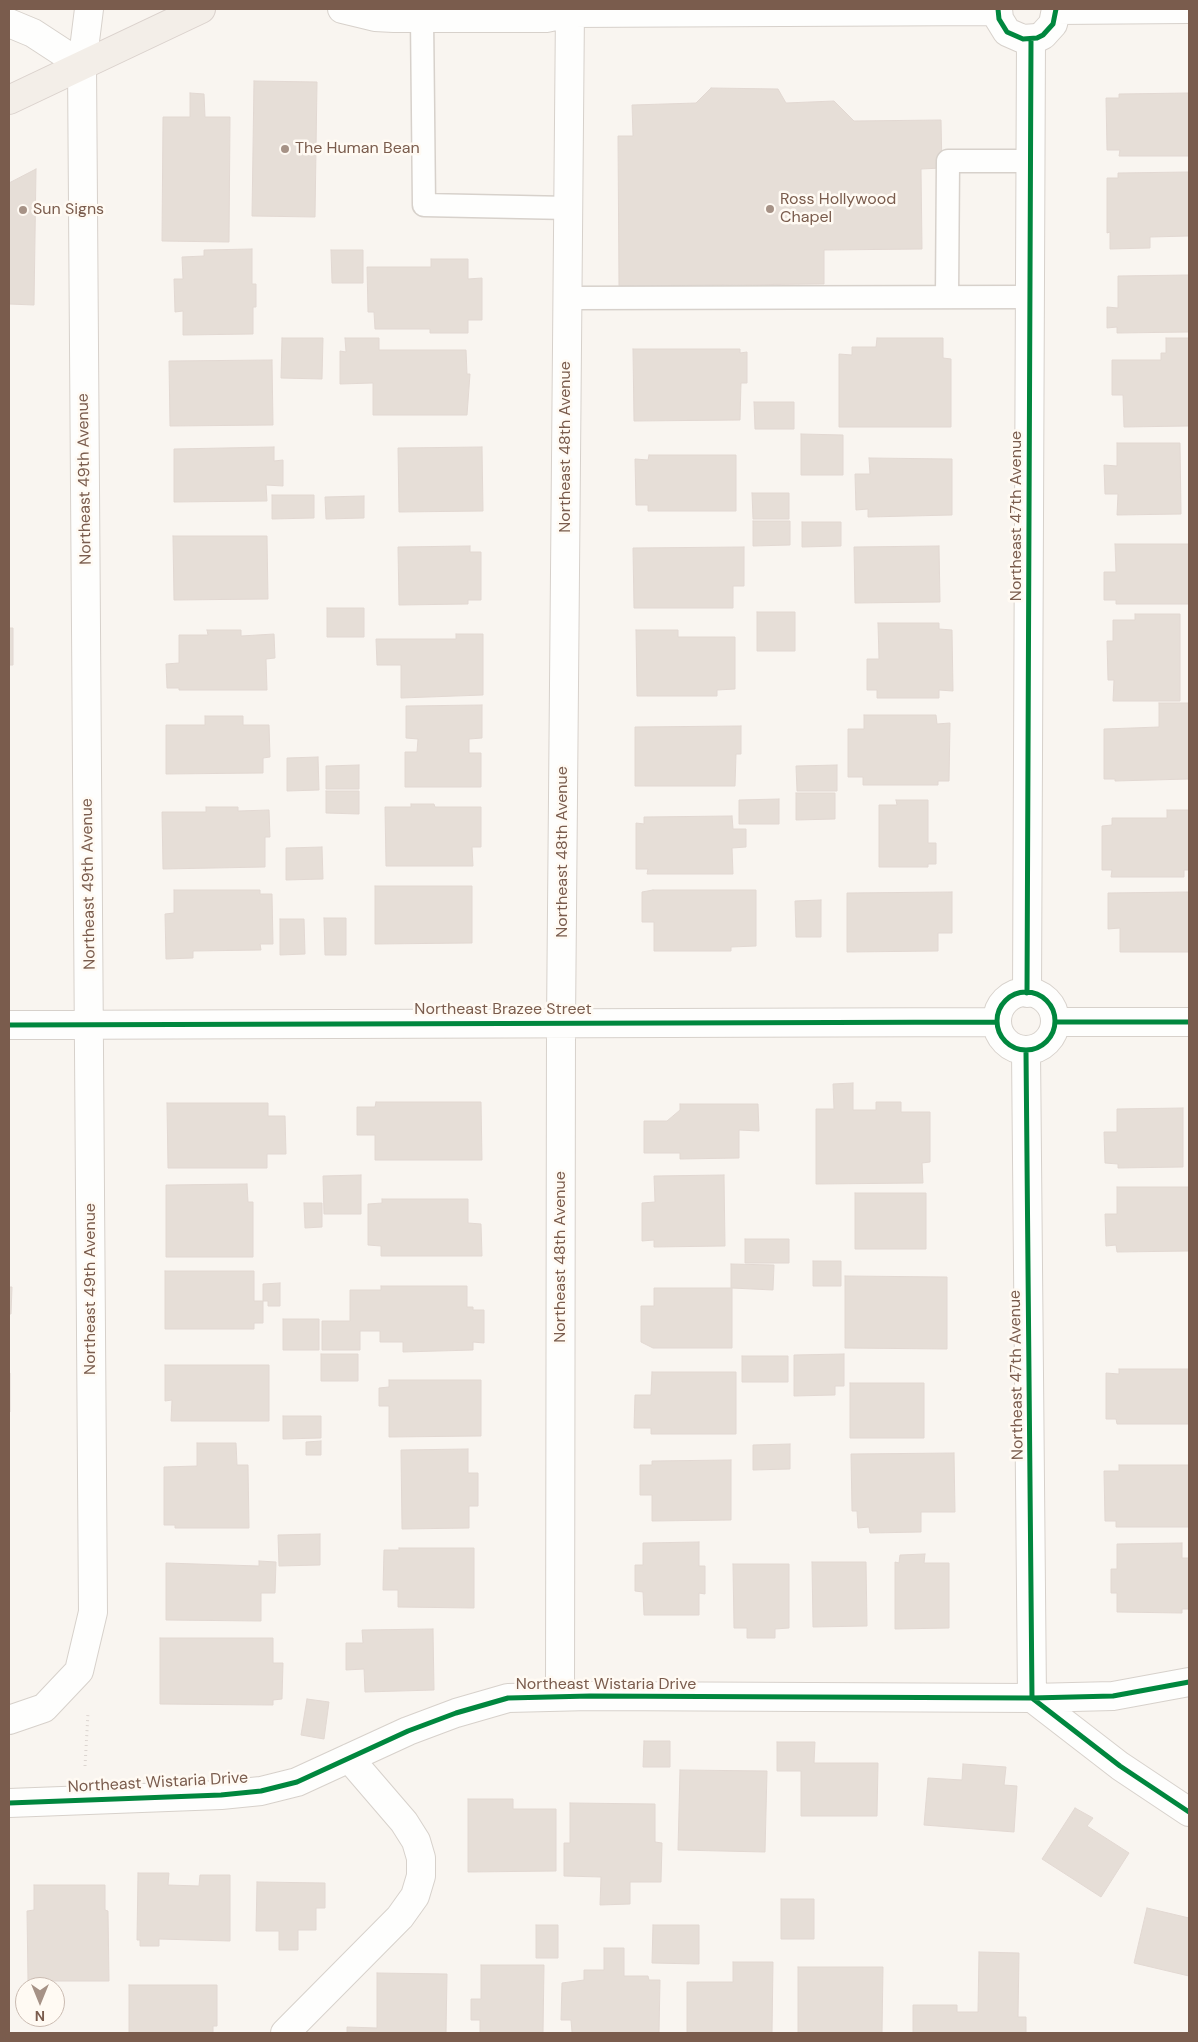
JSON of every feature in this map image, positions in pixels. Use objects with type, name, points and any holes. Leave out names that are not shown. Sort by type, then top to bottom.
[{"type":"main road","points":[[9,100],[201,9]]},
{"type":"street","name":"Northeast 49th Avenue","points":[[9,1720],[44,1708],[79,1670],[93,1612],[82,65],[89,9]]},
{"type":"street","points":[[342,9],[375,17],[422,18],[546,18],[570,11],[998,10],[1002,26],[1006,32],[1016,38],[1031,40],[1049,30],[1055,17],[1056,9],[1189,9]]},
{"type":"street","name":"Northeast 48th Avenue","points":[[560,1696],[561,1022],[570,11]]},
{"type":"street","points":[[9,23],[33,33],[82,65]]},
{"type":"street","name":"Northeast 47th Avenue","points":[[1027,993],[1031,40]]},
{"type":"street","points":[[1027,993],[1045,998],[1052,1007],[1056,1022],[1054,1032],[1046,1044],[1026,1051],[1008,1044],[1001,1036],[997,1022],[998,1014],[1005,1002],[1017,994],[1027,993]]},
{"type":"street","name":"Northeast Brazee Street","points":[[9,1025],[997,1022]]},
{"type":"street","points":[[1056,1022],[1189,1022]]},
{"type":"street","name":"Northeast 47th Avenue","points":[[1026,1051],[1032,1698]]},
{"type":"street","name":"Northeast Wistaria Drive","points":[[9,1802],[221,1795],[261,1791],[297,1782],[408,1731],[456,1713],[508,1698],[560,1696],[1032,1698],[1113,1696],[1189,1682]]},
{"type":"street","points":[[1032,1698],[1120,1766],[1189,1812]]},
{"type":"street","points":[[285,2033],[400,1917],[415,1896],[421,1876],[419,1849],[404,1822],[349,1758]]},
{"type":"lane","points":[[422,18],[424,205],[568,208]]},
{"type":"lane","points":[[947,296],[948,161],[1031,161]]},
{"type":"lane","points":[[567,298],[1030,297]]},
{"type":"path","points":[[64,1686],[88,1713],[84,1799]]},
{"type":"building","name":"The Human Bean","points":[[254,81],[317,82],[315,217],[252,216]]},
{"type":"building","name":"Ross Hollywood Chapel","points":[[711,88],[778,89],[786,103],[834,101],[854,121],[941,120],[942,168],[921,169],[922,249],[824,250],[824,284],[619,286],[618,136],[633,136],[632,105],[696,103]]},
{"type":"building","points":[[190,93],[204,94],[205,117],[230,117],[229,242],[162,241],[163,117],[190,117]]},
{"type":"building","points":[[1189,93],[1189,156],[1119,156],[1120,150],[1107,150],[1106,98],[1119,98],[1119,94]]},
{"type":"building","points":[[36,169],[34,305],[9,304],[9,183]]},
{"type":"building","points":[[1189,172],[1189,236],[1150,237],[1150,248],[1110,249],[1110,232],[1107,233],[1107,178],[1118,178],[1118,173]]},
{"type":"building","points":[[252,249],[252,284],[256,284],[256,307],[253,307],[253,334],[183,335],[183,311],[175,312],[174,279],[183,279],[182,257],[204,256],[204,250]]},
{"type":"building","points":[[331,250],[363,250],[363,283],[332,283]]},
{"type":"building","points":[[431,259],[468,259],[468,279],[482,278],[482,320],[468,320],[468,333],[430,333],[430,329],[375,329],[374,312],[368,312],[367,267],[431,267]]},
{"type":"building","points":[[1189,275],[1189,332],[1117,333],[1117,327],[1107,328],[1107,307],[1118,308],[1118,276]]},
{"type":"building","points":[[282,338],[323,338],[322,379],[281,378]]},
{"type":"building","points":[[345,338],[379,338],[379,350],[466,350],[467,374],[470,374],[467,415],[373,415],[373,383],[340,384],[340,351],[346,352]]},
{"type":"building","points":[[877,338],[943,338],[943,358],[951,359],[951,427],[839,427],[839,354],[852,355],[852,347],[876,347]]},
{"type":"building","points":[[1166,338],[1189,338],[1189,426],[1124,427],[1123,395],[1112,395],[1112,360],[1161,360],[1161,353],[1166,353]]},
{"type":"building","points":[[633,349],[740,349],[740,353],[747,352],[747,383],[741,383],[740,420],[634,421]]},
{"type":"building","points":[[272,360],[273,425],[170,426],[169,361]]},
{"type":"building","points":[[754,402],[794,402],[794,429],[755,429]]},
{"type":"building","points":[[801,434],[843,435],[843,475],[801,475]]},
{"type":"building","points":[[1117,443],[1180,443],[1181,514],[1117,515],[1118,494],[1105,494],[1104,465],[1117,466]]},
{"type":"building","points":[[274,447],[274,461],[283,460],[283,486],[266,485],[267,501],[174,502],[174,449]]},
{"type":"building","points":[[482,447],[483,511],[399,512],[398,448]]},
{"type":"building","points":[[649,455],[736,455],[736,511],[648,511],[648,505],[636,505],[635,459],[648,460]]},
{"type":"building","points":[[869,458],[952,459],[952,515],[868,517],[868,509],[856,510],[855,474],[870,474]]},
{"type":"building","points":[[752,493],[789,493],[789,519],[753,519]]},
{"type":"building","points":[[272,495],[314,495],[314,518],[272,519]]},
{"type":"building","points":[[364,496],[364,518],[326,519],[325,497]]},
{"type":"building","points":[[753,521],[790,521],[790,545],[753,546]]},
{"type":"building","points":[[802,522],[841,522],[841,546],[802,547]]},
{"type":"building","points":[[173,536],[267,536],[268,599],[174,600]]},
{"type":"building","points":[[1115,544],[1189,544],[1189,604],[1116,604],[1116,600],[1104,600],[1104,572],[1116,572]]},
{"type":"building","points":[[470,546],[470,552],[481,552],[481,600],[468,600],[468,604],[399,605],[398,547]]},
{"type":"building","points":[[939,546],[940,602],[855,603],[854,547]]},
{"type":"building","points":[[744,547],[744,586],[733,586],[733,608],[634,608],[633,548]]},
{"type":"building","points":[[327,608],[364,608],[364,637],[327,637]]},
{"type":"building","points":[[757,612],[795,612],[795,651],[757,651]]},
{"type":"building","points":[[1135,614],[1180,614],[1180,701],[1113,701],[1114,680],[1108,680],[1107,641],[1113,641],[1113,620],[1135,620]]},
{"type":"building","points":[[878,623],[939,623],[939,629],[952,630],[953,691],[939,690],[939,698],[877,698],[877,690],[867,690],[867,659],[879,659]]},
{"type":"building","points":[[9,628],[13,628],[13,665],[9,665]]},
{"type":"building","points":[[207,630],[241,630],[241,636],[274,634],[275,658],[266,659],[267,690],[179,690],[179,688],[167,688],[166,664],[179,663],[179,635],[208,635]]},
{"type":"building","points":[[636,630],[678,630],[678,637],[735,637],[735,689],[717,690],[717,696],[637,696]]},
{"type":"building","points":[[456,634],[483,634],[483,695],[401,698],[401,665],[377,665],[376,639],[456,639]]},
{"type":"building","points":[[1159,703],[1189,703],[1189,779],[1115,781],[1115,779],[1104,779],[1104,729],[1159,727]]},
{"type":"building","points":[[482,705],[482,738],[469,739],[469,753],[481,753],[481,787],[405,787],[405,752],[417,752],[418,739],[406,738],[406,706]]},
{"type":"building","points":[[864,715],[936,715],[937,724],[950,723],[949,781],[938,781],[938,785],[863,785],[863,777],[848,777],[848,729],[864,729]]},
{"type":"building","points":[[205,716],[243,716],[243,725],[269,725],[270,757],[263,758],[263,773],[166,774],[166,725],[205,725]]},
{"type":"building","points":[[741,726],[741,754],[736,754],[735,786],[635,786],[635,727]]},
{"type":"building","points":[[318,757],[319,790],[287,791],[287,758]]},
{"type":"building","points":[[359,765],[359,789],[326,789],[326,766]]},
{"type":"building","points":[[837,765],[837,791],[797,791],[796,766]]},
{"type":"building","points":[[326,791],[359,791],[359,814],[326,813]]},
{"type":"building","points":[[796,793],[835,793],[835,819],[796,820]]},
{"type":"building","points":[[779,799],[779,824],[739,824],[739,800]]},
{"type":"building","points":[[896,800],[928,800],[928,843],[936,843],[936,864],[928,864],[928,867],[879,867],[879,805],[897,805]]},
{"type":"building","points":[[411,804],[434,804],[435,807],[481,807],[481,847],[472,847],[473,866],[386,866],[385,807],[411,807]]},
{"type":"building","points":[[206,807],[238,807],[238,811],[269,810],[270,837],[265,837],[265,867],[163,869],[162,812],[206,812]]},
{"type":"building","points":[[1167,810],[1189,810],[1189,870],[1184,870],[1184,877],[1111,877],[1112,870],[1102,870],[1102,826],[1112,825],[1112,818],[1167,818]]},
{"type":"building","points":[[732,816],[733,829],[746,829],[746,847],[732,848],[733,874],[647,874],[648,869],[636,869],[636,823],[644,824],[644,817]]},
{"type":"building","points":[[322,847],[323,879],[286,880],[286,848]]},
{"type":"building","points":[[375,886],[472,886],[472,943],[375,944]]},
{"type":"building","points":[[174,890],[260,890],[260,894],[272,894],[273,944],[260,944],[261,950],[193,951],[193,958],[166,959],[165,914],[174,913]]},
{"type":"building","points":[[653,890],[756,890],[756,946],[731,947],[731,951],[654,951],[654,922],[642,922],[642,892]]},
{"type":"building","points":[[952,892],[952,933],[938,933],[938,951],[847,952],[847,893]]},
{"type":"building","points":[[1189,892],[1189,952],[1120,952],[1120,928],[1108,929],[1108,893]]},
{"type":"building","points":[[821,900],[821,937],[796,937],[795,901]]},
{"type":"building","points":[[324,918],[346,918],[346,955],[325,955]]},
{"type":"building","points":[[280,919],[304,919],[305,954],[280,955]]},
{"type":"building","points":[[853,1083],[853,1110],[876,1110],[876,1102],[901,1102],[901,1112],[930,1112],[930,1162],[922,1163],[923,1183],[816,1184],[816,1109],[834,1109],[833,1084]]},
{"type":"building","points":[[376,1102],[481,1102],[482,1160],[375,1160],[375,1135],[357,1135],[357,1107],[375,1107]]},
{"type":"building","points":[[167,1103],[268,1103],[268,1116],[285,1116],[286,1154],[267,1154],[267,1168],[168,1168]]},
{"type":"building","points":[[680,1104],[758,1104],[759,1131],[739,1130],[739,1158],[680,1159],[680,1153],[644,1153],[644,1121],[667,1121],[680,1110]]},
{"type":"building","points":[[1183,1108],[1183,1167],[1118,1168],[1118,1164],[1105,1163],[1104,1132],[1117,1132],[1117,1109]]},
{"type":"building","points":[[361,1175],[361,1214],[324,1214],[323,1176]]},
{"type":"building","points":[[724,1175],[725,1246],[654,1247],[654,1240],[642,1241],[642,1203],[655,1202],[654,1176]]},
{"type":"building","points":[[247,1184],[248,1202],[253,1202],[253,1257],[166,1257],[166,1185]]},
{"type":"building","points":[[1117,1187],[1189,1187],[1189,1251],[1117,1252],[1116,1245],[1106,1246],[1105,1214],[1117,1214]]},
{"type":"building","points":[[855,1193],[926,1193],[926,1249],[855,1249]]},
{"type":"building","points":[[382,1199],[468,1199],[468,1223],[481,1224],[482,1256],[381,1256],[381,1246],[368,1245],[368,1204],[382,1203]]},
{"type":"building","points":[[304,1203],[322,1203],[322,1227],[305,1228]]},
{"type":"building","points":[[745,1239],[789,1239],[789,1263],[745,1263]]},
{"type":"building","points":[[813,1261],[841,1261],[841,1286],[813,1286]]},
{"type":"building","points":[[731,1264],[774,1265],[773,1290],[732,1288],[732,1348],[653,1348],[641,1342],[641,1306],[654,1306],[654,1288],[731,1288]]},
{"type":"building","points":[[165,1271],[254,1271],[254,1301],[263,1301],[263,1323],[254,1323],[254,1329],[165,1329]]},
{"type":"building","points":[[845,1276],[947,1277],[947,1349],[845,1348]]},
{"type":"building","points":[[280,1283],[280,1306],[268,1306],[268,1301],[263,1301],[263,1284]]},
{"type":"building","points":[[381,1286],[467,1286],[467,1307],[473,1307],[473,1310],[484,1310],[484,1343],[473,1342],[473,1350],[403,1352],[403,1342],[380,1342],[380,1331],[360,1331],[360,1350],[322,1350],[322,1321],[350,1321],[350,1290],[381,1290]]},
{"type":"building","points":[[9,1287],[12,1287],[11,1314],[9,1314]]},
{"type":"building","points":[[283,1319],[319,1319],[319,1350],[283,1350]]},
{"type":"building","points":[[321,1354],[358,1354],[358,1381],[321,1381]]},
{"type":"building","points":[[844,1354],[844,1386],[835,1386],[835,1395],[794,1396],[794,1355]]},
{"type":"building","points":[[742,1356],[788,1356],[788,1382],[742,1382]]},
{"type":"building","points":[[165,1365],[269,1365],[269,1421],[171,1421],[172,1400],[165,1401]]},
{"type":"building","points":[[1119,1369],[1189,1369],[1189,1424],[1117,1424],[1116,1419],[1106,1419],[1106,1373],[1119,1374]]},
{"type":"building","points":[[652,1372],[736,1372],[736,1434],[651,1434],[651,1428],[634,1428],[635,1395],[651,1395]]},
{"type":"building","points":[[10,1373],[10,1412],[9,1412]]},
{"type":"building","points":[[389,1380],[481,1380],[481,1436],[389,1437],[389,1406],[379,1406],[379,1388],[389,1387]]},
{"type":"building","points":[[850,1383],[924,1383],[924,1438],[850,1438]]},
{"type":"building","points":[[283,1416],[321,1416],[321,1438],[283,1439]]},
{"type":"building","points":[[321,1441],[321,1455],[306,1455],[306,1442]]},
{"type":"building","points":[[197,1443],[236,1443],[237,1465],[248,1465],[249,1528],[175,1528],[175,1525],[164,1525],[164,1467],[197,1466]]},
{"type":"building","points":[[790,1444],[790,1469],[753,1470],[753,1445]]},
{"type":"building","points":[[468,1449],[468,1473],[478,1473],[478,1506],[469,1506],[469,1528],[402,1529],[401,1450]]},
{"type":"building","points":[[954,1453],[955,1512],[921,1512],[921,1532],[870,1533],[869,1527],[858,1528],[857,1511],[852,1511],[851,1454]]},
{"type":"building","points":[[731,1460],[731,1520],[652,1521],[652,1495],[640,1495],[640,1465],[652,1465],[652,1461]]},
{"type":"building","points":[[1119,1465],[1189,1465],[1189,1527],[1116,1527],[1116,1521],[1105,1521],[1104,1471],[1119,1471]]},
{"type":"building","points":[[320,1534],[320,1565],[279,1566],[278,1535]]},
{"type":"building","points":[[699,1542],[699,1566],[705,1566],[705,1594],[699,1593],[699,1615],[644,1615],[643,1592],[635,1591],[635,1565],[643,1565],[643,1543]]},
{"type":"building","points":[[1182,1543],[1182,1558],[1189,1558],[1189,1609],[1182,1609],[1182,1613],[1117,1612],[1117,1593],[1111,1593],[1111,1569],[1117,1569],[1117,1544]]},
{"type":"building","points":[[399,1548],[474,1548],[474,1608],[398,1607],[398,1590],[383,1590],[384,1550],[399,1550]]},
{"type":"building","points":[[925,1554],[924,1563],[949,1563],[949,1628],[895,1629],[895,1562],[899,1563],[900,1555]]},
{"type":"building","points":[[259,1561],[276,1562],[275,1593],[261,1593],[261,1621],[166,1620],[166,1563],[259,1566]]},
{"type":"building","points":[[812,1562],[866,1562],[867,1626],[813,1627]]},
{"type":"building","points":[[733,1564],[789,1564],[789,1628],[775,1629],[775,1638],[747,1638],[747,1628],[734,1628]]},
{"type":"building","points":[[433,1629],[434,1690],[365,1692],[364,1669],[346,1670],[346,1643],[363,1643],[362,1630]]},
{"type":"building","points":[[160,1638],[273,1638],[273,1663],[283,1663],[282,1699],[273,1700],[273,1705],[160,1704]]},
{"type":"building","points":[[307,1699],[329,1702],[324,1739],[301,1735]]},
{"type":"building","points":[[644,1741],[670,1741],[670,1767],[643,1767]]},
{"type":"building","points":[[777,1742],[815,1742],[814,1763],[878,1763],[877,1816],[801,1816],[801,1771],[777,1771]]},
{"type":"building","points":[[963,1764],[1006,1767],[1004,1785],[1017,1786],[1014,1832],[924,1825],[928,1778],[962,1780]]},
{"type":"building","points":[[680,1770],[767,1771],[765,1852],[678,1850]]},
{"type":"building","points":[[468,1799],[513,1799],[513,1809],[556,1809],[556,1871],[468,1872]]},
{"type":"building","points":[[570,1803],[655,1804],[655,1842],[662,1843],[661,1882],[630,1882],[630,1904],[600,1905],[601,1877],[564,1876],[564,1843],[570,1843]]},
{"type":"building","points":[[1075,1808],[1093,1818],[1087,1826],[1129,1853],[1101,1897],[1042,1859]]},
{"type":"building","points":[[138,1873],[169,1873],[168,1885],[199,1886],[200,1875],[230,1875],[230,1941],[159,1939],[159,1946],[140,1946],[140,1940],[137,1940]]},
{"type":"building","points":[[257,1882],[325,1883],[325,1908],[316,1908],[316,1930],[298,1930],[298,1950],[279,1950],[279,1931],[256,1931]]},
{"type":"building","points":[[34,1885],[105,1885],[105,1910],[108,1911],[109,1981],[65,1981],[65,1977],[28,1977],[27,1911],[34,1910]]},
{"type":"building","points":[[781,1899],[814,1899],[814,1939],[781,1939]]},
{"type":"building","points":[[1147,1908],[1189,1918],[1189,1976],[1134,1963]]},
{"type":"building","points":[[536,1925],[558,1925],[558,1958],[536,1958]]},
{"type":"building","points":[[653,1925],[699,1925],[699,1964],[652,1963]]},
{"type":"building","points":[[604,1948],[624,1948],[624,1976],[648,1976],[649,1980],[660,1980],[659,2033],[574,2033],[572,2032],[571,2020],[561,2020],[562,1983],[584,1980],[584,1970],[604,1970]]},
{"type":"building","points":[[979,1952],[1019,1953],[1018,2017],[1026,2017],[1026,2033],[913,2033],[913,2005],[957,2005],[957,2012],[978,2012]]},
{"type":"building","points":[[733,1962],[773,1962],[772,2033],[687,2033],[687,1982],[733,1982]]},
{"type":"building","points":[[481,1965],[544,1965],[543,2033],[480,2033],[480,2020],[471,2020],[471,1999],[481,1999]]},
{"type":"building","points":[[798,1967],[883,1967],[882,2033],[798,2033]]},
{"type":"building","points":[[377,1973],[447,1974],[446,2033],[347,2033],[347,2027],[377,2028]]},
{"type":"building","points":[[129,1985],[217,1985],[217,2026],[213,2026],[213,2033],[129,2033]]},
{"type":"cycle path","points":[[998,9],[999,19],[1007,32],[1023,39],[1037,38],[1043,35],[1053,24],[1056,9]]},
{"type":"cycle path","points":[[1027,993],[1031,39]]},
{"type":"cycle path","points":[[1020,992],[1032,992],[1047,1000],[1055,1015],[1055,1021],[1055,1027],[1047,1042],[1032,1050],[1020,1050],[1005,1042],[997,1027],[997,1015],[1005,1000],[1020,992]]},
{"type":"cycle path","points":[[9,1025],[997,1022]]},
{"type":"cycle path","points":[[1056,1022],[1189,1022]]},
{"type":"cycle path","points":[[1026,1051],[1032,1698]]},
{"type":"cycle path","points":[[9,1803],[221,1795],[261,1791],[297,1782],[408,1731],[456,1713],[508,1698],[590,1696],[1032,1698],[1113,1696],[1189,1682]]},
{"type":"cycle path","points":[[1032,1698],[1120,1766],[1189,1812]]},
{"type":"place","name":"The Human Bean","points":[[285,149]]},
{"type":"place","name":"Ross Hollywood Chapel","points":[[770,209]]},
{"type":"place","name":"Sun Signs","points":[[23,210]]}]
